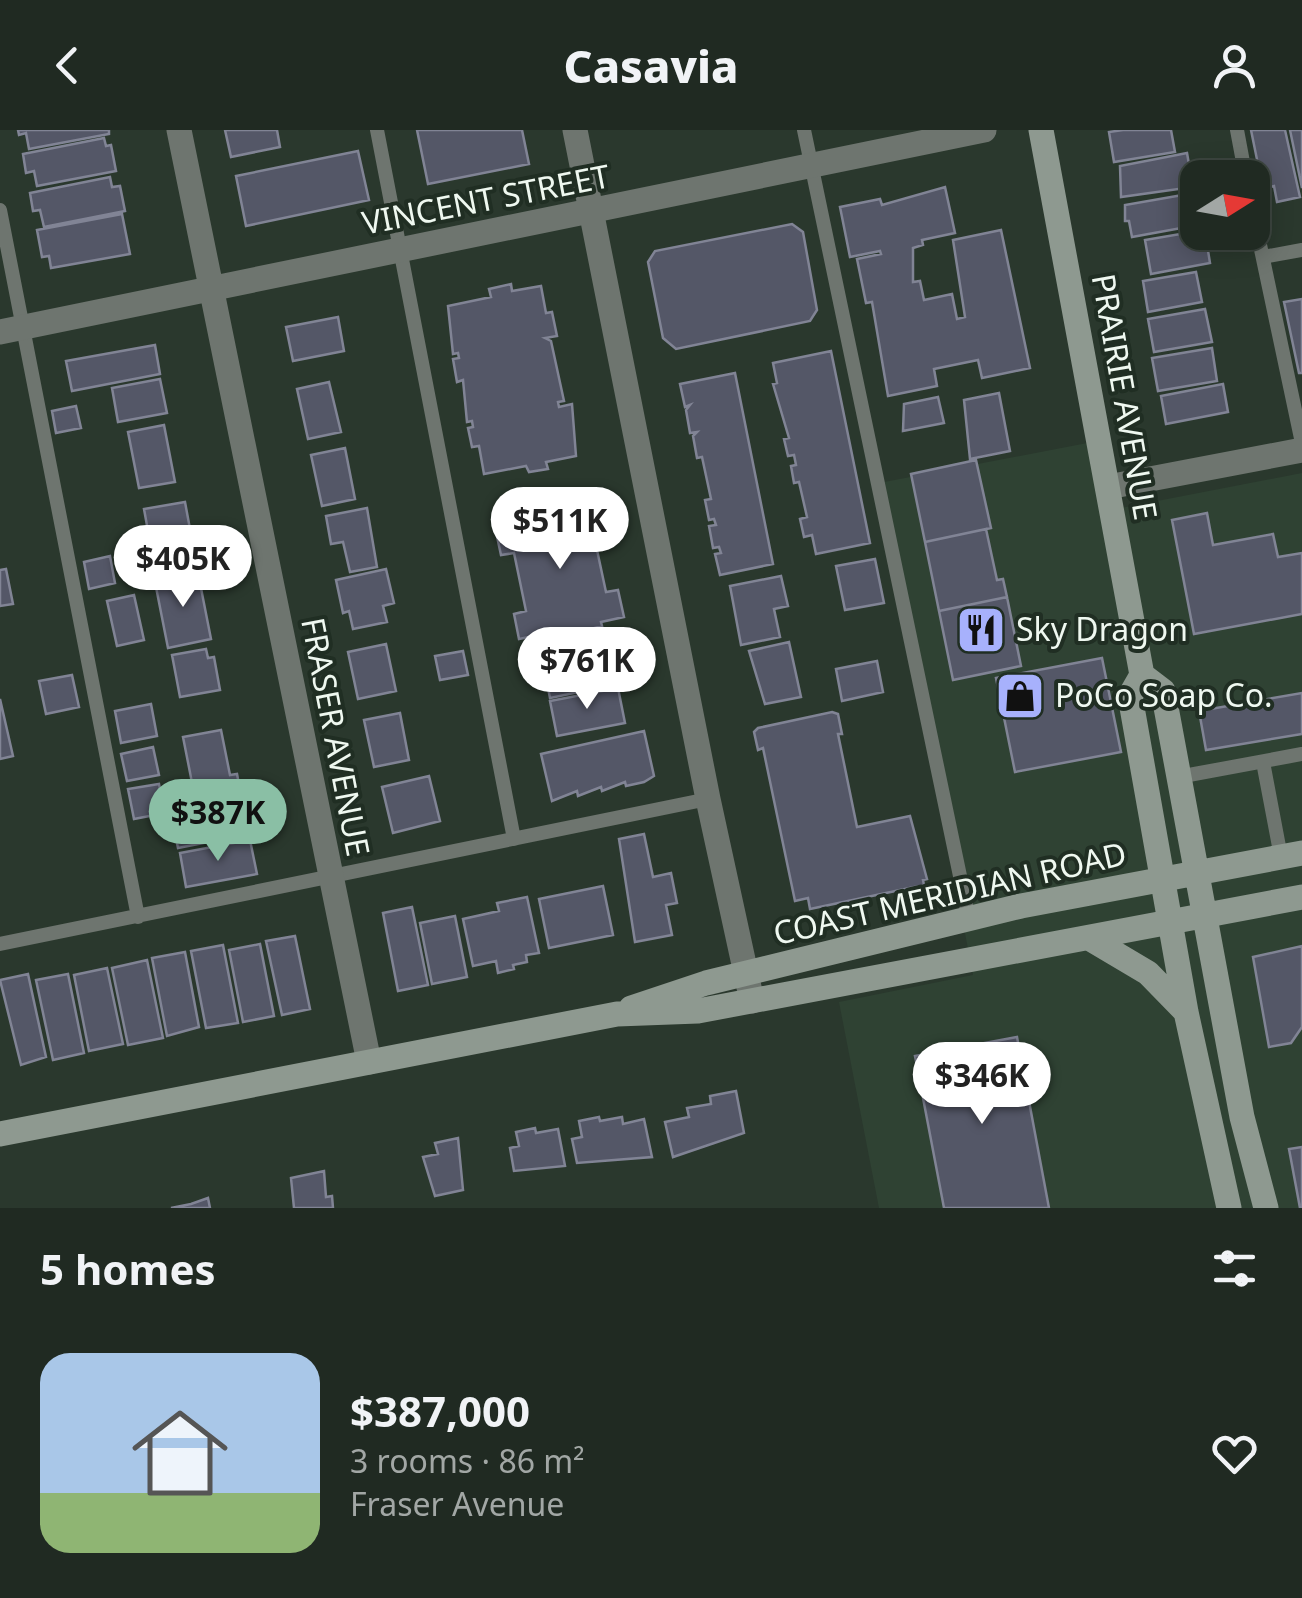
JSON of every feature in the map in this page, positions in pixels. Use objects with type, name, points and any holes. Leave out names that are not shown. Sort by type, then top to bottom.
[{"type":"main road","name":"PRAIRIE AVENUE","points":[[1042,130],[1142,675],[1130,696],[1186,1012],[1229,1208]]},
{"type":"main road","name":"PRAIRIE AVENUE","points":[[1142,675],[1163,692],[1242,1117],[1266,1208]]},
{"type":"main road","name":"COAST MERIDIAN ROAD","points":[[617,1014],[674,992],[969,919],[1291,855]]},
{"type":"main road","name":"COAST MERIDIAN ROAD","points":[[0,1134],[617,1014],[698,1011],[1302,896]]},
{"type":"main road","points":[[1089,938],[1148,973],[1186,1012]]},
{"type":"street","name":"FRASER AVENUE","points":[[179,130],[369,1062]]},
{"type":"street","points":[[575,130],[708,800],[752,1000]]},
{"type":"street","name":"VINCENT STREET","points":[[12,329],[984,130]]},
{"type":"street","points":[[1108,487],[1302,446]]},
{"type":"lane","points":[[377,130],[514,839]]},
{"type":"lane","points":[[804,130],[969,919]]},
{"type":"lane","points":[[1237,130],[1243,160]]},
{"type":"lane","points":[[0,210],[12,329],[138,917]]},
{"type":"lane","points":[[1261,250],[1302,446]]},
{"type":"lane","points":[[1263,258],[1302,250]]},
{"type":"lane","points":[[1178,778],[1302,754]]},
{"type":"lane","points":[[1263,762],[1291,855]]},
{"type":"lane","points":[[0,944],[708,800]]},
{"type":"shaded area","points":[[1108,439],[1121,508],[1302,473],[1302,1208],[879,1208],[839,1002],[973,975],[879,483]]},
{"type":"building","points":[[18,130],[109,130],[109,134],[29,149],[26,133],[19,135]]},
{"type":"building","points":[[225,130],[277,130],[280,147],[231,157]]},
{"type":"building","points":[[417,130],[522,130],[529,164],[428,184]]},
{"type":"building","points":[[1171,130],[1175,152],[1114,162],[1109,132]]},
{"type":"building","points":[[1251,130],[1285,130],[1300,197],[1277,202],[1274,186],[1270,187],[1270,160],[1257,160]]},
{"type":"building","points":[[1290,130],[1302,130],[1302,188]]},
{"type":"building","points":[[104,138],[106,146],[111,145],[116,171],[37,186],[34,171],[26,173],[23,154]]},
{"type":"building","points":[[358,151],[369,200],[246,226],[236,176]]},
{"type":"building","points":[[1187,153],[1188,160],[1180,160],[1180,189],[1121,197],[1120,166]]},
{"type":"building","points":[[110,177],[112,187],[120,186],[125,211],[44,227],[40,210],[33,211],[30,193]]},
{"type":"building","points":[[945,187],[955,233],[922,240],[923,245],[913,248],[913,282],[920,281],[924,300],[952,294],[957,319],[965,317],[953,240],[1001,230],[1030,368],[982,378],[978,360],[934,369],[937,386],[888,396],[872,302],[866,303],[857,259],[881,254],[880,251],[850,257],[840,207],[880,199],[882,205]]},
{"type":"building","points":[[1180,195],[1180,228],[1132,237],[1129,221],[1125,221],[1125,205]]},
{"type":"building","points":[[122,214],[130,254],[51,268],[49,256],[42,257],[37,230]]},
{"type":"building","points":[[792,224],[803,232],[817,310],[810,321],[676,349],[663,338],[648,262],[655,251]]},
{"type":"building","points":[[1180,234],[1180,250],[1208,250],[1210,263],[1151,274],[1145,240]]},
{"type":"building","points":[[1196,272],[1202,302],[1148,312],[1143,281]]},
{"type":"building","points":[[511,284],[512,291],[541,286],[546,313],[552,312],[557,336],[545,338],[551,341],[564,401],[558,402],[559,407],[572,404],[576,456],[546,462],[548,469],[529,472],[526,466],[484,474],[479,446],[472,447],[468,428],[473,427],[472,421],[467,422],[463,380],[457,382],[453,359],[459,358],[458,353],[453,354],[448,306],[491,297],[489,289]]},
{"type":"building","points":[[1302,299],[1302,373],[1299,373],[1284,302]]},
{"type":"building","points":[[1205,309],[1212,342],[1154,352],[1148,319]]},
{"type":"building","points":[[338,317],[344,351],[293,361],[286,327]]},
{"type":"building","points":[[155,345],[160,374],[72,391],[66,361]]},
{"type":"building","points":[[1212,348],[1217,381],[1158,391],[1152,358]]},
{"type":"building","points":[[831,351],[870,543],[816,554],[812,535],[804,537],[800,519],[807,517],[799,482],[794,483],[794,455],[788,456],[784,439],[789,438],[773,384],[777,383],[773,363]]},
{"type":"building","points":[[735,373],[773,564],[720,575],[715,554],[721,553],[719,547],[713,548],[709,526],[716,525],[714,519],[709,520],[705,500],[711,499],[693,436],[697,432],[690,433],[686,410],[690,405],[685,407],[680,384]]},
{"type":"building","points":[[160,379],[167,413],[118,422],[112,388]]},
{"type":"building","points":[[329,382],[341,432],[308,439],[297,389]]},
{"type":"building","points":[[1223,384],[1228,412],[1166,424],[1161,396]]},
{"type":"building","points":[[999,393],[1010,451],[970,459],[964,400]]},
{"type":"building","points":[[938,397],[944,423],[903,431],[904,404]]},
{"type":"building","points":[[76,406],[81,428],[56,433],[52,411]]},
{"type":"building","points":[[164,425],[175,482],[139,488],[128,432]]},
{"type":"building","points":[[345,448],[355,499],[322,506],[311,455]]},
{"type":"building","points":[[976,460],[991,528],[925,542],[911,474]]},
{"type":"building","points":[[563,498],[566,511],[600,504],[606,533],[594,536],[606,592],[618,590],[624,617],[601,622],[602,626],[591,629],[593,638],[557,646],[554,632],[519,639],[514,614],[526,611],[514,553],[501,555],[495,527],[529,520],[526,506]]},
{"type":"building","points":[[185,502],[195,556],[154,564],[144,509]]},
{"type":"building","points":[[367,508],[377,567],[350,572],[343,542],[331,544],[326,516]]},
{"type":"building","points":[[1207,513],[1213,545],[1273,534],[1278,557],[1302,553],[1302,614],[1194,634],[1172,520]]},
{"type":"building","points":[[986,529],[997,580],[1003,579],[1007,597],[939,611],[925,542]]},
{"type":"building","points":[[110,556],[115,583],[89,589],[84,562]]},
{"type":"building","points":[[875,559],[884,603],[845,610],[836,566]]},
{"type":"building","points":[[6,569],[13,604],[0,606],[0,570]]},
{"type":"building","points":[[386,569],[394,603],[383,606],[387,622],[353,629],[349,611],[343,613],[336,580]]},
{"type":"building","points":[[198,573],[211,639],[168,648],[155,582]]},
{"type":"building","points":[[781,576],[788,606],[774,609],[780,637],[741,645],[730,586]]},
{"type":"building","points":[[134,595],[144,640],[117,646],[107,601]]},
{"type":"building","points":[[1007,597],[1021,666],[953,680],[939,611]]},
{"type":"building","points":[[789,642],[801,697],[765,704],[749,651]]},
{"type":"building","points":[[386,644],[396,691],[358,699],[348,652]]},
{"type":"building","points":[[206,649],[208,658],[214,657],[220,690],[180,697],[172,655]]},
{"type":"building","points":[[610,649],[617,684],[550,698],[543,663]]},
{"type":"building","points":[[463,651],[468,675],[440,680],[435,656]]},
{"type":"building","points":[[1102,658],[1121,752],[1015,772],[996,678]]},
{"type":"building","points":[[877,661],[883,692],[842,701],[836,669]]},
{"type":"building","points":[[72,675],[79,707],[46,714],[39,681]]},
{"type":"building","points":[[618,688],[625,723],[557,736],[550,701]]},
{"type":"building","points":[[1302,693],[1302,734],[1206,750],[1199,711]]},
{"type":"building","points":[[0,699],[13,756],[0,759]]},
{"type":"building","points":[[151,704],[157,736],[121,743],[115,711]]},
{"type":"building","points":[[832,712],[838,714],[842,734],[838,734],[857,827],[910,816],[927,879],[923,880],[924,885],[810,909],[808,898],[795,901],[763,748],[758,750],[754,732]]},
{"type":"building","points":[[400,713],[409,760],[374,767],[364,720]]},
{"type":"building","points":[[221,730],[230,775],[237,774],[241,795],[196,803],[183,737]]},
{"type":"building","points":[[644,731],[654,776],[644,782],[626,786],[625,782],[602,791],[601,787],[578,796],[577,791],[552,801],[541,754]]},
{"type":"building","points":[[153,747],[159,775],[127,781],[121,754]]},
{"type":"building","points":[[429,776],[440,821],[393,833],[382,787]]},
{"type":"building","points":[[159,784],[165,813],[134,819],[128,789]]},
{"type":"building","points":[[242,801],[249,834],[178,848],[171,815]]},
{"type":"building","points":[[644,834],[653,877],[671,873],[677,903],[666,905],[672,935],[635,942],[619,839]]},
{"type":"building","points":[[250,840],[257,874],[186,887],[180,853]]},
{"type":"building","points":[[603,886],[613,935],[549,948],[539,899]]},
{"type":"building","points":[[527,897],[539,953],[526,955],[527,962],[498,973],[496,961],[473,966],[463,919],[499,911],[497,903]]},
{"type":"building","points":[[412,907],[428,985],[398,991],[383,913]]},
{"type":"building","points":[[455,916],[467,977],[432,984],[420,923]]},
{"type":"building","points":[[295,936],[310,1009],[282,1015],[266,941]]},
{"type":"building","points":[[260,944],[274,1016],[243,1022],[229,950]]},
{"type":"building","points":[[223,945],[238,1023],[206,1028],[191,951]]},
{"type":"building","points":[[1302,946],[1302,1027],[1291,1043],[1269,1047],[1253,957]]},
{"type":"building","points":[[185,952],[199,1027],[167,1036],[152,958]]},
{"type":"building","points":[[147,960],[163,1038],[128,1045],[112,968]]},
{"type":"building","points":[[107,968],[123,1044],[89,1051],[74,975]]},
{"type":"building","points":[[28,974],[46,1057],[21,1065],[0,980]]},
{"type":"building","points":[[68,974],[84,1053],[53,1060],[36,980]]},
{"type":"building","points":[[1017,1037],[1049,1208],[944,1208],[915,1056]]},
{"type":"building","points":[[736,1091],[744,1133],[673,1157],[665,1122],[689,1117],[687,1108],[711,1104],[710,1096]]},
{"type":"building","points":[[599,1117],[600,1121],[622,1117],[623,1124],[644,1119],[652,1157],[577,1163],[572,1139],[582,1137],[579,1121]]},
{"type":"building","points":[[535,1128],[536,1133],[558,1129],[565,1166],[514,1171],[510,1148],[519,1146],[516,1132]]},
{"type":"building","points":[[458,1138],[463,1190],[435,1196],[423,1157],[438,1154],[435,1143]]},
{"type":"building","points":[[1302,1147],[1302,1208],[1300,1208],[1289,1149]]},
{"type":"building","points":[[324,1171],[326,1197],[332,1196],[333,1208],[294,1208],[291,1178]]},
{"type":"building","points":[[208,1198],[210,1208],[171,1208],[191,1204]]},
{"type":"place","name":"Sky Dragon","points":[[981,630]]},
{"type":"place","name":"PoCo Soap Co.","points":[[1020,696]]}]
